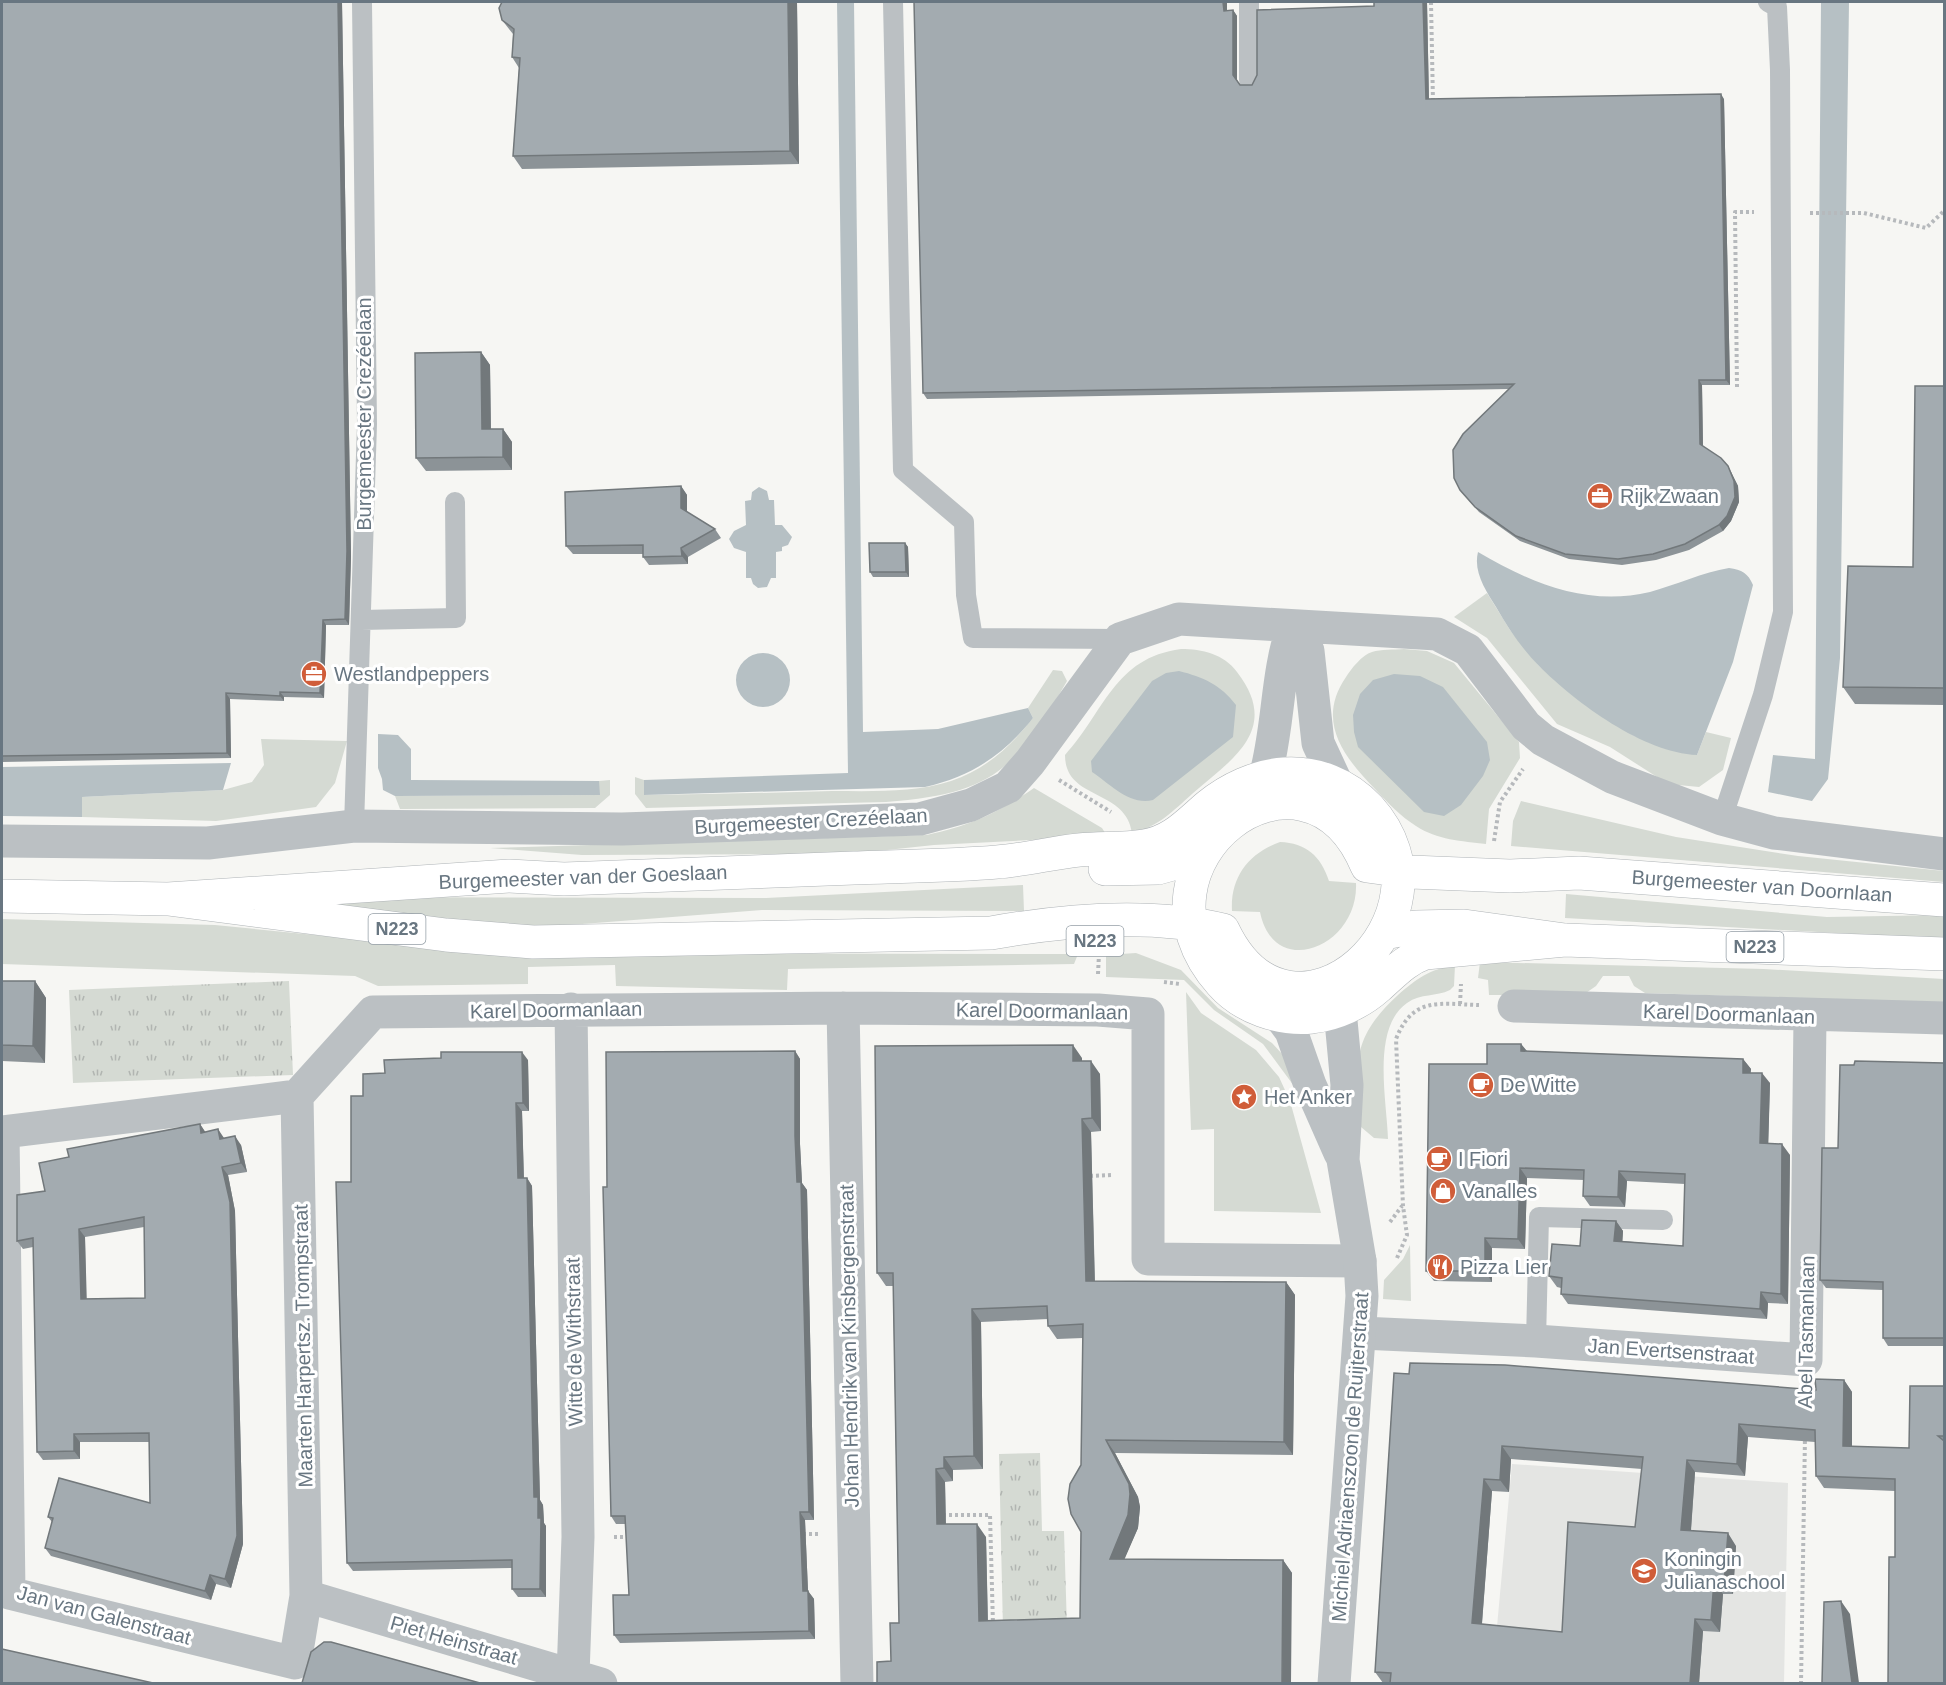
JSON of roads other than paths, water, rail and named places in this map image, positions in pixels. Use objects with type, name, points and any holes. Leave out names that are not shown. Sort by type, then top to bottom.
[{"type":"main road","name":"N223","points":[[1195,935],[1223,930],[1242,963],[1257,975],[1274,984],[1293,988],[1313,988],[1348,974],[1376,948],[1384,933],[1395,902],[1394,856],[1387,832],[1366,806],[1337,784],[1308,775],[1265,777]]},
{"type":"main road","points":[[1252,809],[1265,777]]},
{"type":"main road","name":"Burgemeester van der Goeslaan","points":[[998,862],[1079,850],[1147,846],[1164,841],[1218,798],[1265,777]]},
{"type":"main road","name":"N223","points":[[1394,856],[1367,866],[1359,845],[1349,832],[1318,810],[1300,804],[1281,804],[1252,809],[1225,827],[1201,856],[1193,874],[1190,893],[1195,935],[1206,964],[1225,988],[1250,1006],[1279,1015],[1310,1017],[1340,1010],[1366,996],[1397,968],[1412,958],[1444,949],[1565,940]]},
{"type":"main road","name":"Burgemeester van Doornlaan","points":[[1394,856],[1408,850],[1510,856],[1579,873],[1944,900]]},
{"type":"main road","name":"Burgemeester van der Goeslaan","points":[[2,896],[168,899],[509,876],[564,879],[998,862],[1124,870],[1158,868],[1201,856]]},
{"type":"main road","name":"Burgemeester van der Goeslaan","points":[[168,899],[446,935],[533,942],[991,933],[1052,941],[1184,942],[1195,935]]},
{"type":"main road","name":"N223","points":[[1384,933],[1416,927],[1464,926],[1565,940],[1944,954]]},
{"type":"main road","points":[[1340,1010],[1348,974]]},
{"type":"street","points":[[1120,639],[1179,619],[1437,634],[1468,650],[1526,726],[1543,740],[1612,777],[1722,819],[1774,833],[1944,854]]},
{"type":"street","points":[[1265,777],[1273,742],[1284,652],[1293,626]]},
{"type":"street","points":[[1293,626],[1308,651],[1318,743],[1337,784]]},
{"type":"street","name":"Burgemeester Crezéelaan","points":[[2,841],[208,843],[354,826],[622,829],[920,819],[971,805],[1008,787],[1030,762],[1120,639]]},
{"type":"street","name":"Karel Doormanlaan","points":[[1514,1006],[1810,1017],[1944,1018]]},
{"type":"street","name":"Karel Doormanlaan","points":[[297,1096],[374,1012],[843,1008],[1098,1010],[1148,1014],[1148,1259],[1360,1262]]},
{"type":"street","name":"Johan Hendrik van Kinsbergenstraat","points":[[843,1008],[857,1683]]},
{"type":"street","name":"Witte de Withstraat","points":[[572,1010],[578,1537],[587,1679]]},
{"type":"street","name":"Michiel Adriaenszoon de Ruijterstraat","points":[[1334,1683],[1361,1333],[1360,1262],[1343,1160],[1347,1085],[1340,1010]]},
{"type":"street","name":"Michiel Adriaenszoon de Ruijterstraat","points":[[1279,1015],[1290,1031],[1310,1086],[1343,1160]]},
{"type":"street","name":"Abel Tasmanlaan","points":[[1806,1360],[1810,1017]]},
{"type":"street","name":"Jan van Galenstraat","points":[[295,1663],[9,1593],[3,1132],[297,1096]]},
{"type":"street","name":"Maarten Harpertsz. Trompstraat","points":[[295,1663],[306,1596],[297,1096]]},
{"type":"street","name":"Jan Evertsenstraat","points":[[1361,1333],[1536,1341],[1806,1360]]},
{"type":"street","name":"Piet Heinstraat","points":[[306,1596],[587,1679]]},
{"type":"lane","name":"Burgemeester Crezéelaan","points":[[354,826],[367,424],[362,2]]},
{"type":"lane","points":[[893,2],[903,470],[964,522],[966,595],[973,638],[1120,639]]},
{"type":"lane","points":[[1249,2],[1249,80]]},
{"type":"lane","points":[[1722,819],[1763,695],[1783,612],[1781,212],[1777,7],[1768,2]]},
{"type":"lane","points":[[361,620],[456,618],[455,502]]},
{"type":"lane","points":[[1536,1341],[1539,1217],[1664,1220]]},
{"type":"place","name":"Rijk Zwaan","points":[[1600,496]]},
{"type":"place","name":"Westlandpeppers","points":[[314,674]]},
{"type":"place","name":"De Witte","points":[[1481,1085]]},
{"type":"place","name":"Het Anker","points":[[1244,1097]]},
{"type":"place","name":"I Fiori","points":[[1439,1159]]},
{"type":"place","name":"Vanalles","points":[[1443,1191]]},
{"type":"place","name":"Pizza Lier","points":[[1440,1267]]},
{"type":"place","name":"Koningin Julianaschool","points":[[1644,1571]]}]
